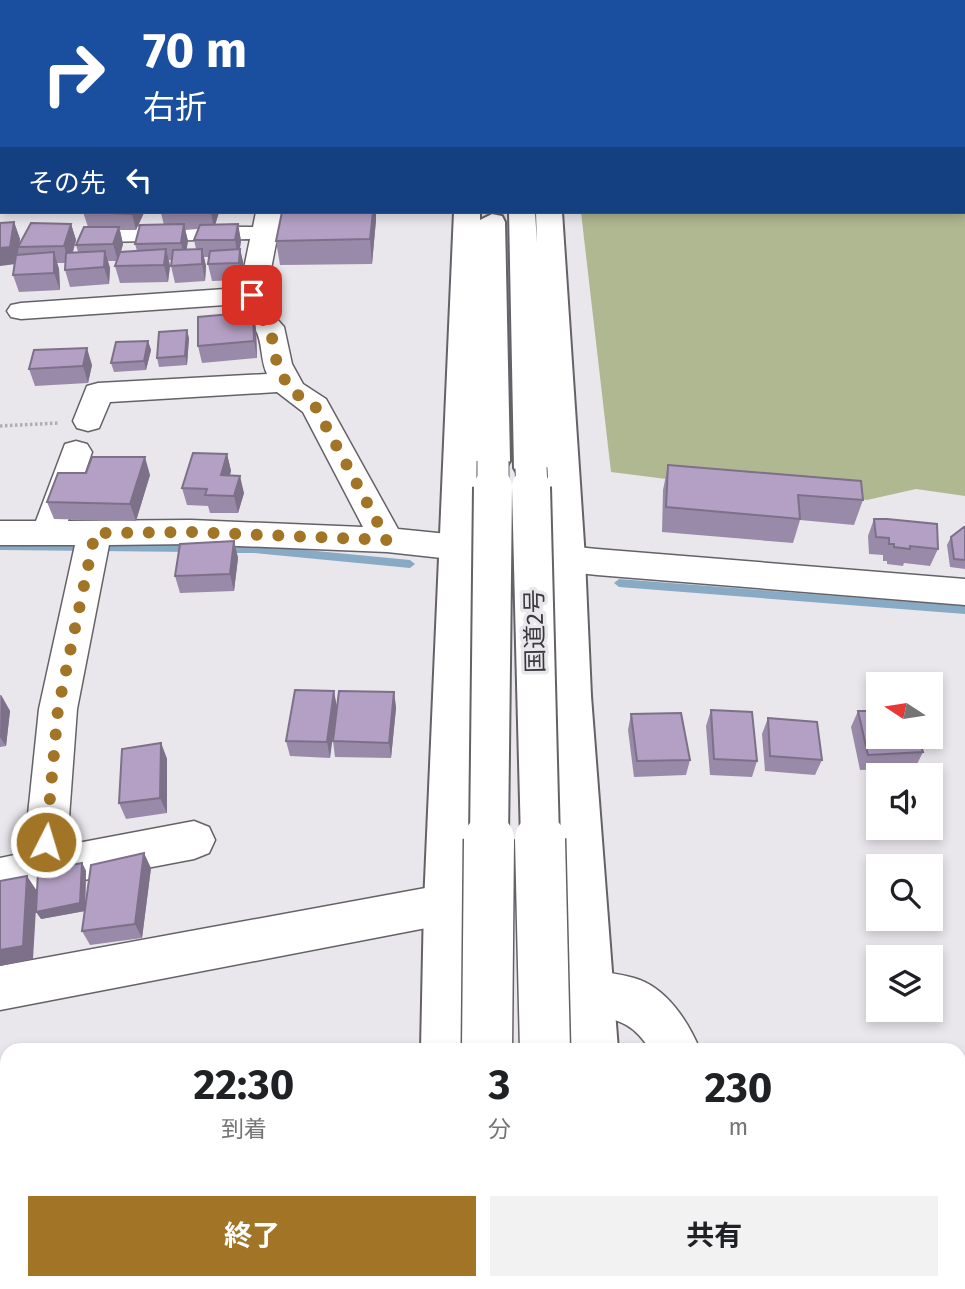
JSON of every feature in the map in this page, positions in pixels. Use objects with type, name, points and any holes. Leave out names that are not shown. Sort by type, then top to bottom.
[{"type":"highway","points":[[446,1043],[447,904],[467,214]]},
{"type":"highway","name":"国道2号","points":[[492,214],[512,465],[545,1043]]},
{"type":"highway","name":"国道2号","points":[[487,1043],[522,214]]},
{"type":"highway","points":[[549,214],[567,559],[571,696],[593,1043]]},
{"type":"street","points":[[99,234],[267,222],[252,295],[257,314],[270,327],[275,357],[290,390],[315,406],[387,540]]},
{"type":"street","points":[[21,311],[252,295]]},
{"type":"street","points":[[88,421],[98,393],[286,382]]},
{"type":"street","points":[[47,533],[76,452]]},
{"type":"street","points":[[0,533],[47,533],[93,543],[191,532],[387,540],[567,559],[965,592]]},
{"type":"street","points":[[44,869],[58,709],[93,543]]},
{"type":"street","points":[[0,877],[194,840]]},
{"type":"street","points":[[0,988],[447,904]]},
{"type":"street","points":[[590,992],[634,1000],[663,1028],[672,1043]]},
{"type":"path","points":[[0,426],[88,421]]},
{"type":"green space","points":[[581,214],[965,214],[965,496],[916,489],[867,500],[761,491],[611,472]]},
{"type":"building","points":[[282,214],[373,214],[370,239],[276,241]]},
{"type":"building","points":[[14,222],[10,247],[0,248],[0,223]]},
{"type":"building","points":[[31,223],[71,224],[64,246],[18,247]]},
{"type":"building","points":[[184,224],[181,243],[135,244],[140,225]]},
{"type":"building","points":[[238,224],[235,240],[194,240],[200,225]]},
{"type":"building","points":[[84,227],[119,227],[113,244],[76,245]]},
{"type":"building","points":[[166,249],[164,265],[115,266],[120,252]]},
{"type":"building","points":[[202,249],[202,264],[171,266],[173,250]]},
{"type":"building","points":[[240,249],[239,263],[208,264],[210,251]]},
{"type":"building","points":[[105,251],[104,267],[65,270],[66,253]]},
{"type":"building","points":[[54,252],[54,273],[13,275],[16,255]]},
{"type":"building","points":[[253,312],[254,341],[198,346],[198,317]]},
{"type":"building","points":[[187,330],[185,356],[157,358],[159,332]]},
{"type":"building","points":[[148,341],[144,361],[111,363],[116,342]]},
{"type":"building","points":[[87,348],[83,366],[29,369],[34,350]]},
{"type":"building","points":[[193,453],[227,454],[221,475],[240,476],[234,496],[205,495],[207,489],[182,488]]},
{"type":"building","points":[[92,457],[145,457],[130,504],[47,502],[58,473],[86,473]]},
{"type":"building","points":[[668,465],[861,481],[863,500],[798,495],[800,519],[666,507]]},
{"type":"building","points":[[874,519],[937,524],[938,549],[894,547],[894,544],[889,544],[889,538],[876,537]]},
{"type":"building","points":[[964,527],[965,560],[954,559],[951,537]]},
{"type":"building","points":[[234,541],[230,574],[175,576],[180,544]]},
{"type":"building","points":[[295,690],[334,691],[327,742],[286,741]]},
{"type":"building","points":[[339,691],[394,692],[389,743],[333,741]]},
{"type":"building","points":[[711,710],[752,712],[757,761],[714,759]]},
{"type":"building","points":[[858,711],[866,711],[866,746]]},
{"type":"building","points":[[681,713],[690,760],[637,761],[631,714]]},
{"type":"building","points":[[768,718],[817,722],[822,760],[770,756]]},
{"type":"building","points":[[161,743],[160,798],[119,803],[122,749]]},
{"type":"building","points":[[867,749],[922,749],[923,752],[868,755]]},
{"type":"building","points":[[144,853],[135,924],[82,931],[91,865]]},
{"type":"building","points":[[82,863],[80,903],[36,912],[38,871]]},
{"type":"building","points":[[27,876],[23,946],[0,950],[0,881]]},
{"type":"waterway","points":[[0,546],[193,548]]},
{"type":"waterway","points":[[223,549],[254,549],[410,564]]},
{"type":"waterway","points":[[619,583],[965,610]]},
{"type":"route","points":[[46,842],[58,709],[95,533],[191,532],[387,540],[315,406],[290,390],[277,364],[270,327],[257,314],[252,295]]}]
